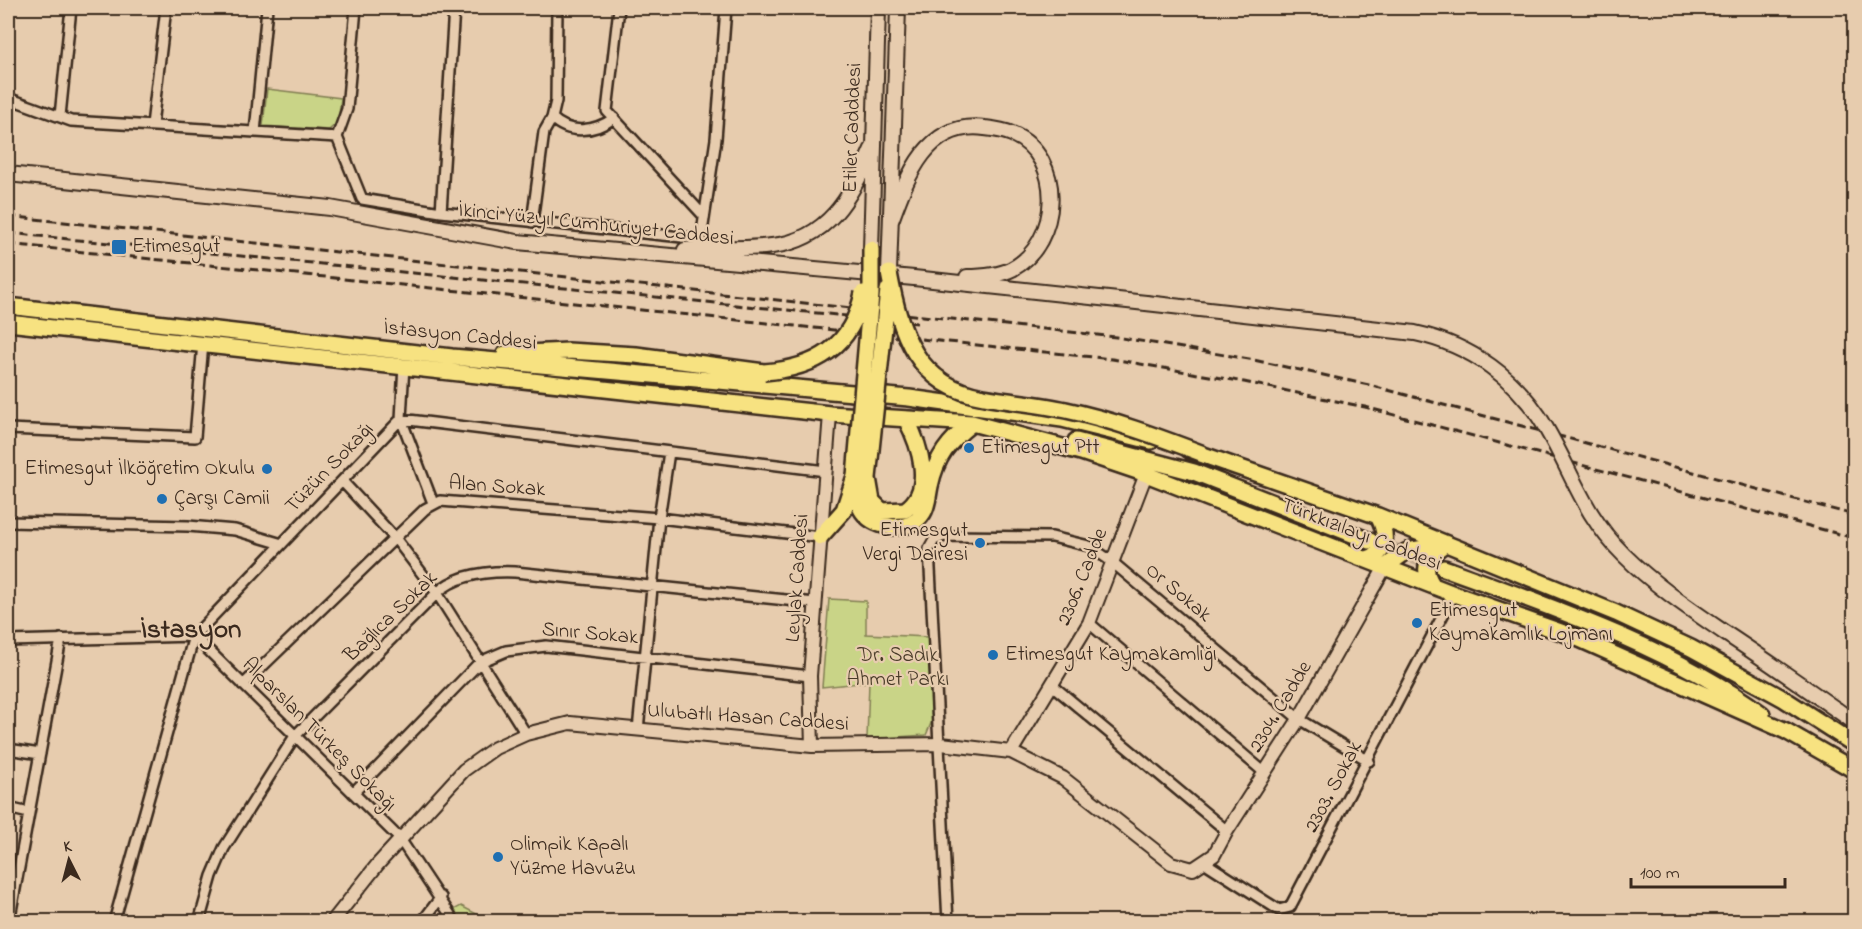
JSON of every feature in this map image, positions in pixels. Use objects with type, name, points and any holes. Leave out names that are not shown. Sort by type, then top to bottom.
[{"type":"main road","name":"Etiler Cadddesi","points":[[871,249],[872,149],[878,8]]},
{"type":"main road","points":[[820,537],[844,510],[862,477],[889,273],[898,8]]},
{"type":"main road","points":[[891,221],[912,167],[933,141],[958,128],[976,127],[1012,134],[1037,154],[1045,168],[1051,185],[1052,203],[1046,233],[1031,253],[1012,269],[980,277],[914,278]]},
{"type":"main road","points":[[651,253],[784,244],[828,221],[855,190],[872,149]]},
{"type":"main road","name":"İkinci Yüzyıl Cumhuriyet Caddesi","points":[[8,174],[330,208],[517,242],[914,278],[1414,333],[1436,338],[1474,354],[1513,386],[1534,408],[1586,508],[1629,559],[1694,612],[1854,722]]},
{"type":"main road","points":[[452,357],[568,351],[636,355],[764,372],[804,365],[829,353],[842,342],[859,311],[871,249]]},
{"type":"main road","points":[[871,249],[871,294],[860,506],[872,520],[888,527],[910,524],[923,514],[934,468],[948,442],[972,423],[1039,433],[1194,472],[1370,541]]},
{"type":"main road","points":[[889,273],[897,314],[908,345],[941,381],[964,392],[983,397],[1065,410],[1128,425],[1201,453]]},
{"type":"main road","name":"İstasyon Caddesi","points":[[8,306],[452,357],[909,398]]},
{"type":"main road","name":"İstasyon Caddesi","points":[[8,323],[404,365],[830,414]]},
{"type":"main road","name":"Türkkızılayı Caddesi","points":[[909,398],[1062,418],[1201,453],[1378,516],[1616,613],[1691,648],[1784,699],[1854,744]]},
{"type":"main road","name":"Türkkızılayı Caddesi","points":[[830,414],[972,423],[1081,452],[1146,474],[1454,594],[1575,637],[1786,731],[1854,770]]},
{"type":"main road","points":[[862,477],[872,501],[882,511],[905,510],[916,500],[922,479],[921,459],[915,437],[906,418]]},
{"type":"main road","points":[[1367,559],[1380,552],[1384,545],[1383,529],[1378,516]]},
{"type":"main road","points":[[1385,567],[1407,551],[1445,544]]},
{"type":"main road","points":[[1432,584],[1427,575],[1428,561],[1433,552],[1445,544]]},
{"type":"main road","points":[[1444,568],[1635,642],[1737,696],[1786,731]]},
{"type":"street","points":[[60,116],[71,8]]},
{"type":"street","points":[[152,125],[166,8]]},
{"type":"street","points":[[255,132],[267,8]]},
{"type":"street","points":[[356,8],[347,109],[338,137],[362,199],[441,212],[701,238],[716,139],[726,8]]},
{"type":"street","points":[[441,212],[454,8]]},
{"type":"street","points":[[532,222],[544,132],[552,118],[556,101],[557,8]]},
{"type":"street","points":[[619,8],[607,111],[704,216]]},
{"type":"street","points":[[8,98],[71,120],[338,137]]},
{"type":"street","points":[[552,118],[562,128],[579,130],[602,126],[614,118]]},
{"type":"street","points":[[8,429],[195,437],[202,344]]},
{"type":"street","points":[[404,365],[401,420],[433,503]]},
{"type":"street","name":"Leylak Caddesi","points":[[812,746],[810,676],[830,414]]},
{"type":"street","name":"Tüzün Sokağı","points":[[114,921],[194,636],[401,420],[825,471]]},
{"type":"street","points":[[638,730],[659,518],[669,452]]},
{"type":"street","name":"2306. Cadde","points":[[1011,752],[1089,623],[1146,474]]},
{"type":"street","points":[[343,482],[395,538],[437,593],[526,734]]},
{"type":"street","name":"Alan Sokak","points":[[243,685],[433,503],[451,500],[659,518],[820,537]]},
{"type":"street","points":[[8,522],[188,526],[235,530],[282,544]]},
{"type":"street","name":"Or Sokak","points":[[941,744],[929,549],[934,540],[944,536],[1052,537],[1089,546],[1111,561],[1299,719],[1369,761]]},
{"type":"street","name":"2304. Cadde","points":[[1204,862],[1214,855],[1299,719],[1385,567]]},
{"type":"street","name":"Bağlıca Sokak","points":[[199,921],[212,876],[224,848],[295,736],[437,593],[459,579],[499,572],[815,603]]},
{"type":"street","name":"2303. Sokak","points":[[1204,862],[1279,910],[1288,909],[1369,761],[1454,594]]},
{"type":"street","points":[[1089,623],[1265,773]]},
{"type":"street","points":[[8,641],[194,636]]},
{"type":"street","name":"Alparslan Türkeş Sokağı","points":[[194,636],[400,839],[455,921]]},
{"type":"street","points":[[9,921],[61,639]]},
{"type":"street","name":"Sınır Sokak","points":[[353,793],[480,662],[506,651],[539,646],[810,676]]},
{"type":"street","points":[[1052,685],[1227,831]]},
{"type":"street","name":"Ulubatlı Hasan Caddesi","points":[[332,921],[400,839],[464,770],[495,748],[526,734],[570,723],[812,746],[941,744],[1011,752],[1063,778],[1171,863],[1193,869],[1204,862]]},
{"type":"street","points":[[941,744],[948,921]]},
{"type":"street","points":[[8,749],[40,754]]},
{"type":"street","points":[[8,808],[29,813]]},
{"type":"street","points":[[422,921],[441,897]]},
{"type":"green space","points":[[267,89],[341,98],[338,122],[329,130],[263,126]]},
{"type":"green space","name":"Dr. Sadık Ahmet Parkı","points":[[829,599],[866,601],[866,634],[928,637],[932,721],[926,735],[867,739],[869,682],[822,687]]},
{"type":"green space","points":[[461,906],[490,921],[432,922],[433,921]]},
{"type":"tunnel","points":[[1370,541],[1444,568]]},
{"type":"railway","points":[[8,216],[1116,337],[1249,359],[1369,385],[1854,515]]},
{"type":"railway","points":[[8,233],[918,323]]},
{"type":"railway","points":[[8,244],[1112,359],[1244,382],[1365,407],[1854,538]]},
{"type":"place","name":"Etimesgut","points":[[119,247]]},
{"type":"place","name":"Etimesgut Ptt","points":[[969,448]]},
{"type":"place","name":"Etimesgut İlköğretim Okulu","points":[[267,469]]},
{"type":"place","name":"Çarşı Camii","points":[[162,499]]},
{"type":"place","name":"Etimesgut Vergi Dairesi","points":[[980,543]]},
{"type":"place","name":"Etimesgut Kaymakamlık Lojmanı","points":[[1417,623]]},
{"type":"place","name":"Etimesgut Kaymakamlığı","points":[[993,655]]},
{"type":"place","name":"Olimpik Kapalı Yüzme Havuzu","points":[[498,857]]},
{"type":"district","name":"İstasyon","points":[[191,630]]}]
